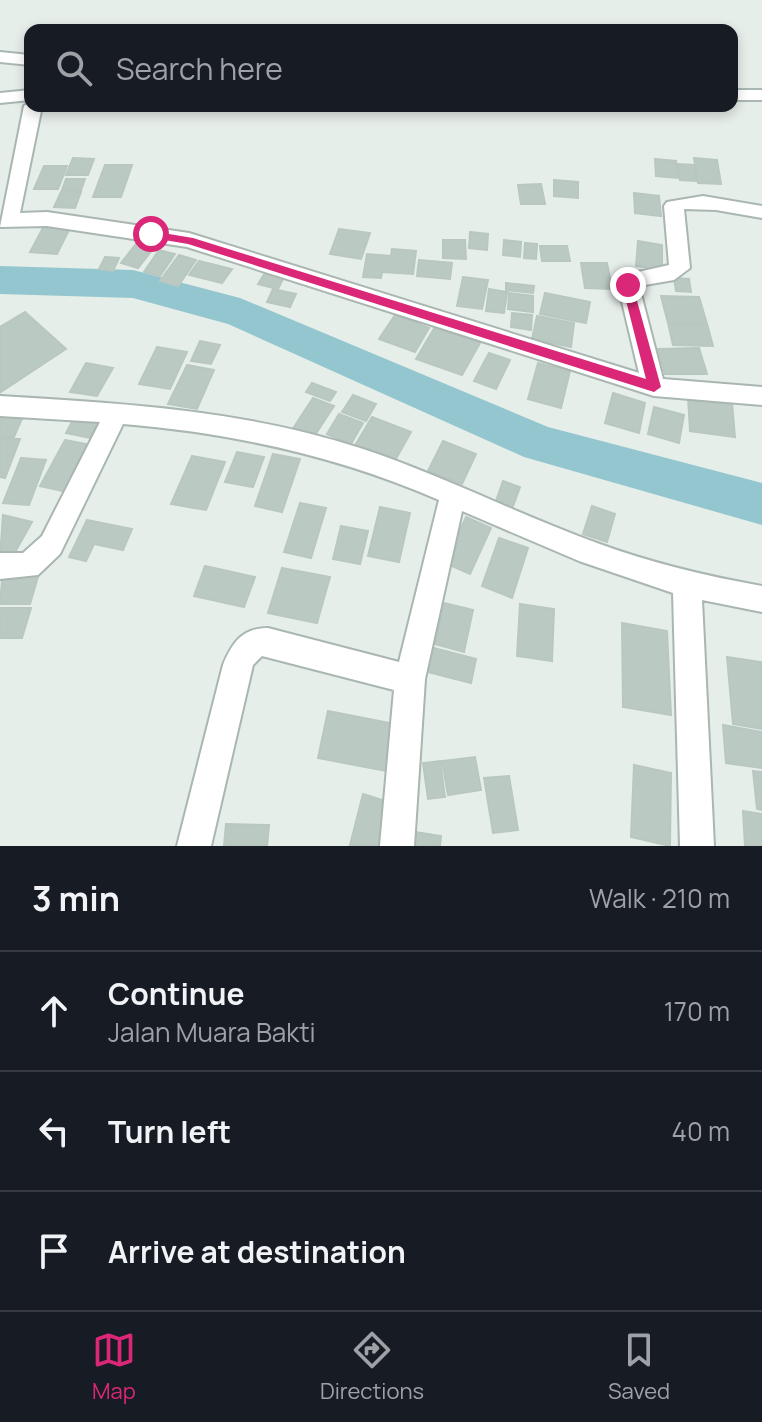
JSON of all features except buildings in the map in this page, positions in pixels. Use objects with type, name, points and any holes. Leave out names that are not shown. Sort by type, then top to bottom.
[{"type":"street","points":[[0,57],[24,59]]},
{"type":"street","points":[[738,95],[762,95]]},
{"type":"street","points":[[0,98],[24,96]]},
{"type":"street","points":[[32,112],[5,220],[47,219],[189,240],[654,387],[762,396]]},
{"type":"street","points":[[654,387],[628,285],[632,280],[667,275],[680,268],[674,206],[682,201],[695,201],[762,212]]},
{"type":"street","points":[[0,406],[117,412],[272,436],[357,457],[453,494],[568,545],[687,584],[762,599]]},
{"type":"street","points":[[0,566],[28,566],[51,545],[117,412]]},
{"type":"street","points":[[397,846],[410,679],[453,494]]},
{"type":"street","points":[[687,584],[697,846]]},
{"type":"street","points":[[194,846],[238,665],[242,652],[250,645],[257,641],[268,642],[410,679]]},
{"type":"waterway","points":[[0,280],[133,284],[240,313],[540,444],[762,504]]},
{"type":"route","points":[[151,234],[189,240],[654,387],[628,285]]}]
